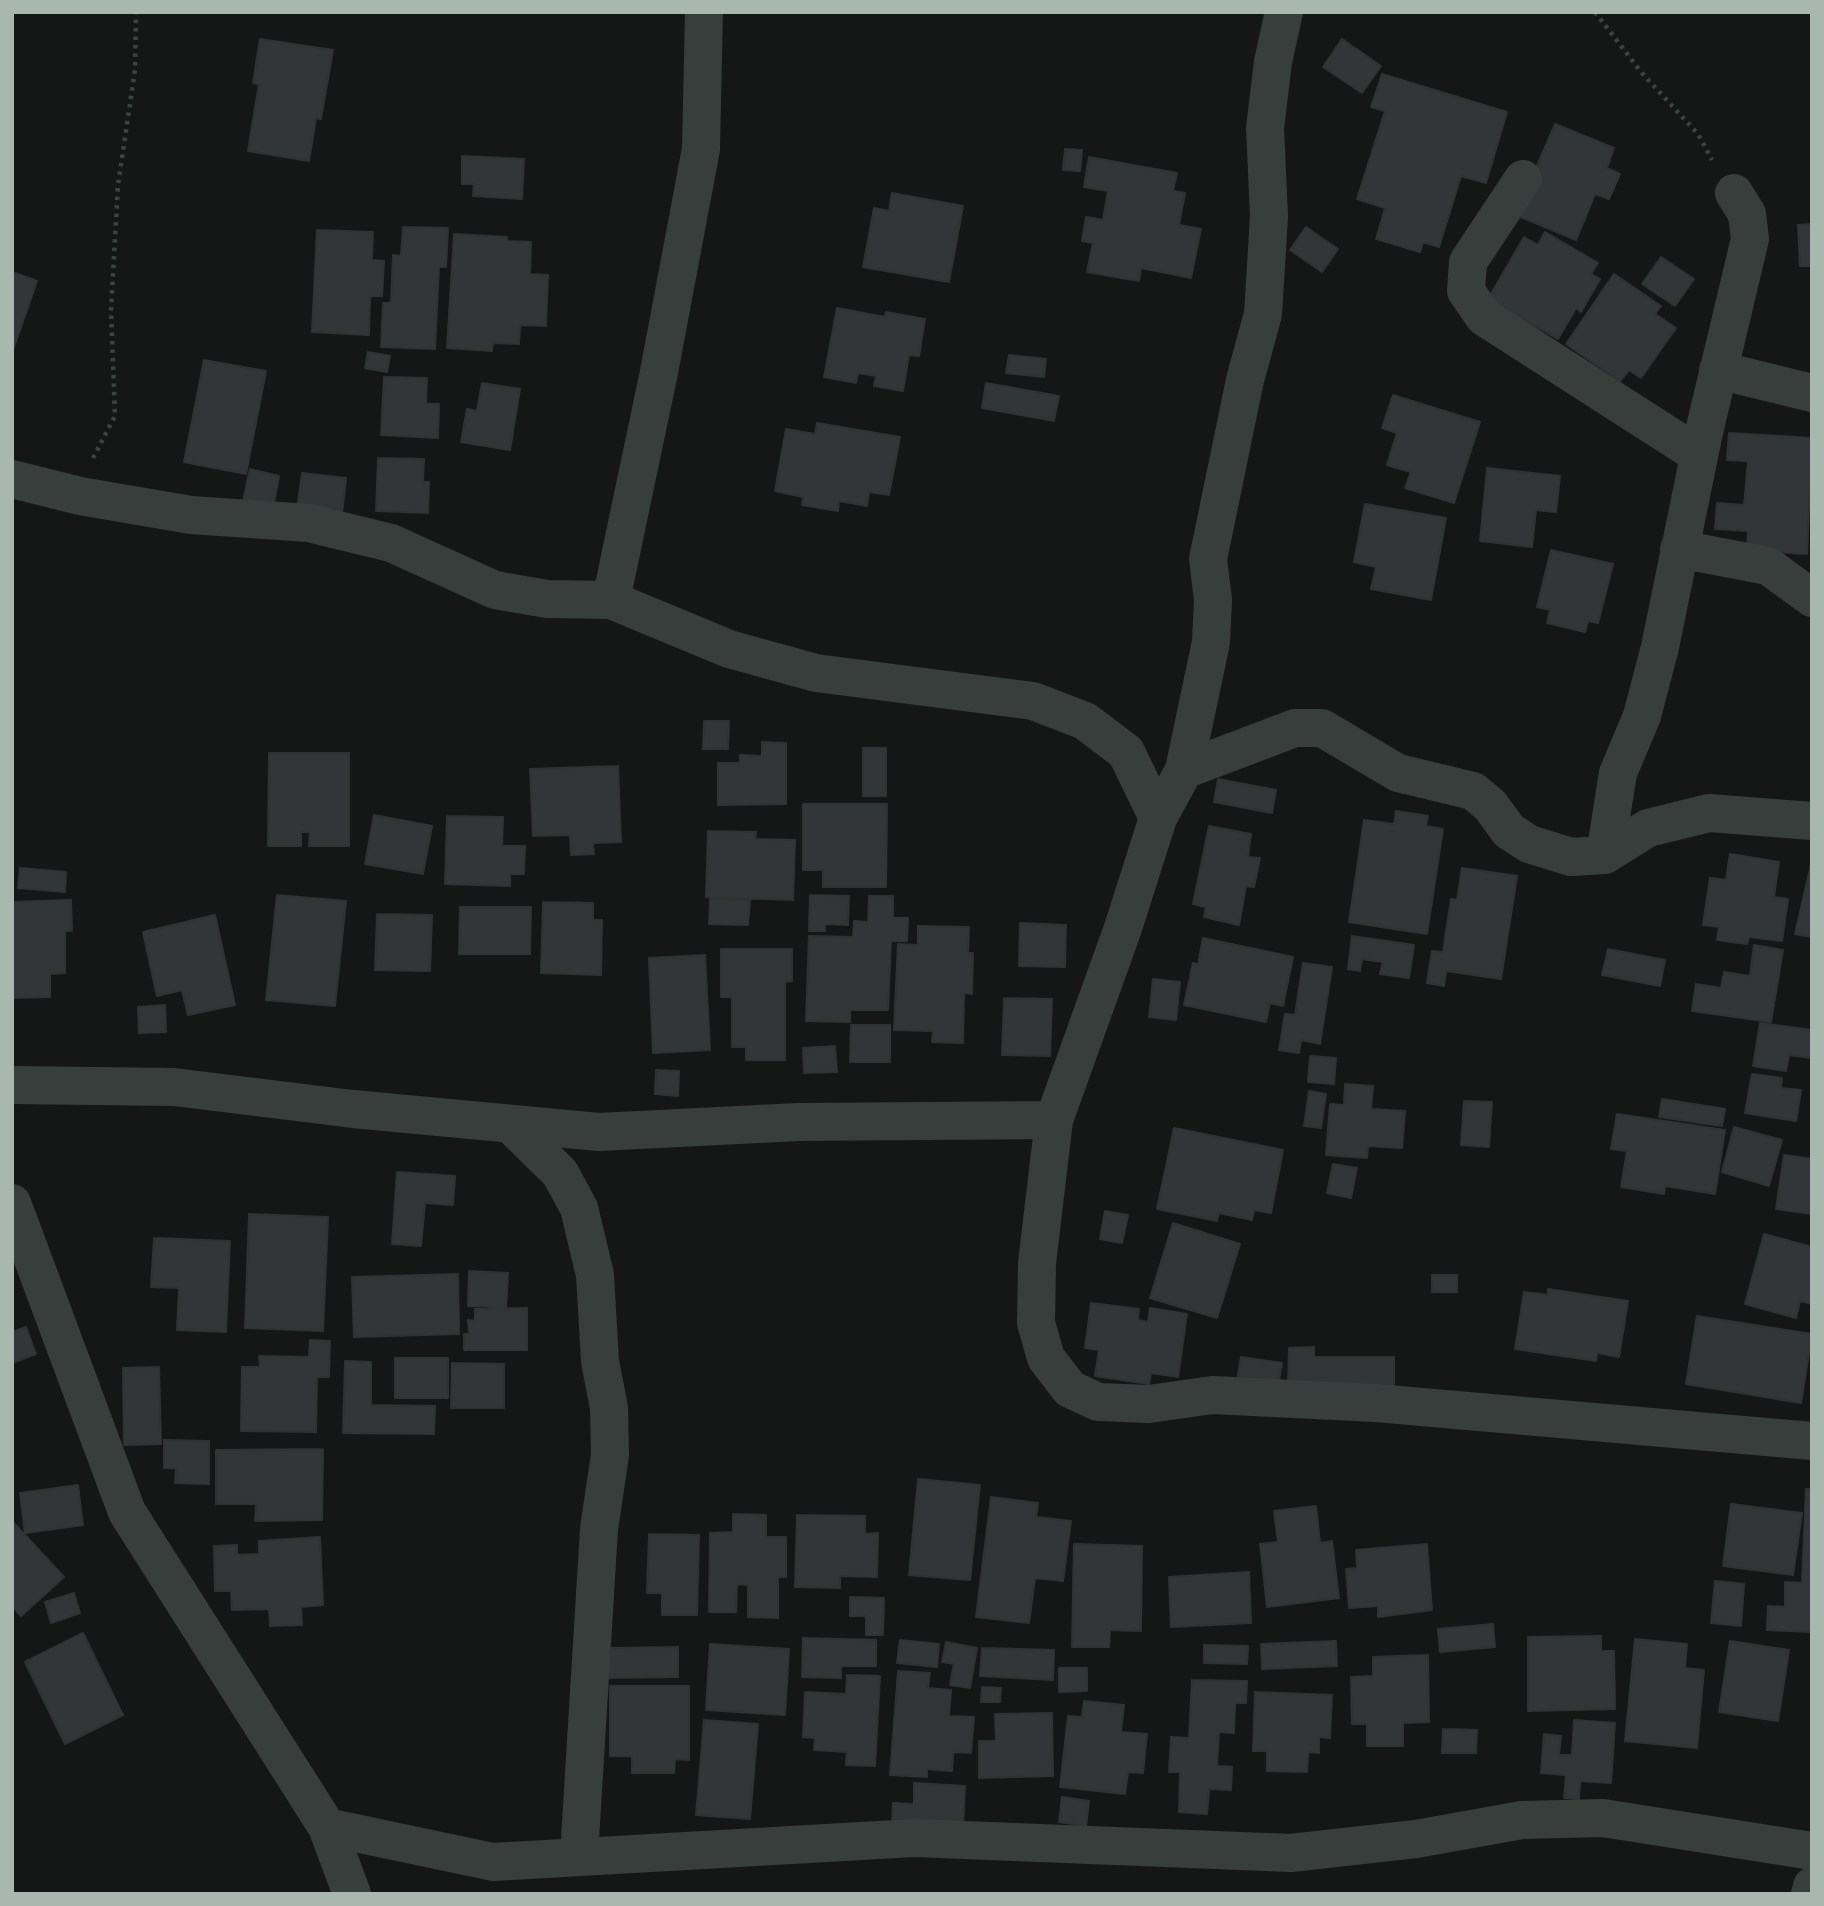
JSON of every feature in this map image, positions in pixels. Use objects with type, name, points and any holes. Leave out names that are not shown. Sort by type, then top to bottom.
[{"type":"street","points":[[611,600],[659,372],[701,149],[704,12]]},
{"type":"street","points":[[1284,12],[1273,62],[1265,128],[1269,216],[1263,314],[1245,380],[1208,559],[1213,600],[1212,642],[1184,770],[1158,818],[1123,928],[1054,1120],[1038,1263],[1036,1323],[1046,1358],[1070,1389],[1098,1402],[1149,1404],[1212,1395],[1376,1403],[1812,1441]]},
{"type":"street","points":[[1523,179],[1468,262],[1466,291],[1484,317],[1699,455]]},
{"type":"street","points":[[1605,855],[1618,773],[1642,716],[1660,648],[1699,455],[1750,239],[1747,215],[1734,193]]},
{"type":"street","points":[[1718,370],[1812,393]]},
{"type":"street","points":[[12,479],[49,489],[191,515],[309,523],[391,543],[495,590],[547,599],[611,600],[729,649],[816,673],[1033,701],[1085,720],[1126,752],[1158,818]]},
{"type":"street","points":[[1679,549],[1768,566],[1812,598]]},
{"type":"street","points":[[1184,770],[1295,728],[1322,727],[1398,773],[1472,791],[1490,805],[1509,831],[1529,844],[1571,857],[1605,855],[1648,828],[1709,813],[1812,821]]},
{"type":"street","points":[[12,1085],[174,1087],[599,1132],[798,1122],[1054,1120]]},
{"type":"street","points":[[510,1124],[560,1173],[579,1208],[595,1275],[600,1361],[609,1408],[610,1455],[599,1530],[579,1856]]},
{"type":"street","points":[[12,1203],[127,1513],[327,1827],[352,1894]]},
{"type":"street","points":[[327,1827],[493,1862],[914,1838],[1292,1853],[1416,1839],[1522,1820],[1603,1818],[1812,1851]]},
{"type":"street","points":[[1810,1894],[1812,1886]]},
{"type":"path","points":[[49,489],[94,458],[115,416],[111,310],[118,185],[135,69],[136,12]]},
{"type":"path","points":[[1595,12],[1641,72],[1698,134],[1734,193]]},
{"type":"building","points":[[260,39],[333,50],[321,119],[316,118],[309,161],[248,151],[259,84],[253,83]]},
{"type":"building","points":[[1342,39],[1381,66],[1362,93],[1323,67]]},
{"type":"building","points":[[1382,74],[1507,112],[1486,183],[1461,176],[1439,247],[1423,242],[1420,252],[1376,239],[1385,208],[1357,199],[1385,111],[1371,107]]},
{"type":"building","points":[[1555,124],[1614,148],[1607,168],[1620,174],[1609,199],[1595,194],[1576,240],[1516,215]]},
{"type":"building","points":[[1065,149],[1082,150],[1080,171],[1063,170]]},
{"type":"building","points":[[462,156],[524,159],[522,199],[473,196],[474,184],[462,184]]},
{"type":"building","points":[[1089,157],[1177,173],[1173,191],[1185,193],[1179,225],[1201,229],[1191,278],[1141,268],[1139,281],[1087,272],[1093,243],[1082,241],[1086,217],[1103,220],[1108,191],[1084,187]]},
{"type":"building","points":[[892,193],[963,206],[949,282],[863,267],[874,208],[889,211]]},
{"type":"building","points":[[1812,224],[1812,266],[1800,266],[1798,225]]},
{"type":"building","points":[[403,227],[448,228],[446,267],[439,267],[435,349],[381,347],[383,303],[391,303],[393,255],[401,256]]},
{"type":"building","points":[[1306,227],[1338,249],[1322,272],[1290,250]]},
{"type":"building","points":[[317,230],[373,232],[372,260],[384,261],[382,296],[370,296],[369,335],[312,332]]},
{"type":"building","points":[[1545,232],[1598,263],[1591,274],[1600,279],[1581,312],[1576,308],[1558,339],[1488,299],[1524,237],[1538,245]]},
{"type":"building","points":[[454,234],[507,237],[507,241],[531,242],[530,274],[548,275],[546,326],[520,325],[519,344],[493,343],[492,351],[447,348]]},
{"type":"building","points":[[1661,257],[1694,279],[1675,306],[1642,284]]},
{"type":"building","points":[[12,272],[37,281],[12,353]]},
{"type":"building","points":[[1614,274],[1661,306],[1655,314],[1676,328],[1641,378],[1629,370],[1620,381],[1566,344]]},
{"type":"building","points":[[837,308],[885,317],[886,312],[925,319],[919,356],[909,355],[903,391],[874,386],[876,376],[858,373],[856,383],[824,377]]},
{"type":"building","points":[[368,352],[390,356],[387,372],[365,368]]},
{"type":"building","points":[[1009,355],[1046,359],[1044,377],[1006,373]]},
{"type":"building","points":[[204,360],[266,371],[246,474],[184,462]]},
{"type":"building","points":[[384,377],[427,378],[426,404],[439,404],[438,438],[381,435]]},
{"type":"building","points":[[482,383],[520,389],[510,450],[461,442],[467,409],[477,411]]},
{"type":"building","points":[[986,383],[1059,396],[1054,421],[982,408]]},
{"type":"building","points":[[1393,395],[1480,422],[1454,503],[1405,488],[1411,472],[1387,465],[1397,433],[1382,428]]},
{"type":"building","points":[[817,423],[900,437],[889,495],[869,492],[867,506],[839,501],[838,511],[802,505],[803,497],[775,491],[786,429],[815,434]]},
{"type":"building","points":[[1729,433],[1812,438],[1807,554],[1747,550],[1748,531],[1715,529],[1717,503],[1744,505],[1748,461],[1727,460]]},
{"type":"building","points":[[378,458],[424,459],[423,482],[429,482],[428,513],[376,511]]},
{"type":"building","points":[[1487,468],[1560,476],[1556,512],[1536,510],[1532,547],[1480,541]]},
{"type":"building","points":[[250,469],[279,476],[273,508],[243,501]]},
{"type":"building","points":[[302,473],[346,478],[342,514],[297,509]]},
{"type":"building","points":[[1365,504],[1446,518],[1431,600],[1371,589],[1376,567],[1354,562]]},
{"type":"building","points":[[1551,550],[1613,564],[1598,623],[1588,621],[1585,632],[1547,623],[1550,610],[1537,607]]},
{"type":"building","points":[[704,721],[729,721],[728,749],[703,749]]},
{"type":"building","points":[[762,742],[786,743],[786,804],[718,805],[718,763],[740,763],[740,755],[762,756]]},
{"type":"building","points":[[863,748],[886,748],[886,796],[863,796]]},
{"type":"building","points":[[269,753],[349,753],[349,846],[309,846],[310,832],[301,832],[301,846],[268,846]]},
{"type":"building","points":[[618,766],[621,842],[593,843],[594,854],[571,855],[570,835],[533,836],[530,769]]},
{"type":"building","points":[[1218,779],[1276,790],[1272,813],[1214,802]]},
{"type":"building","points":[[803,804],[887,804],[886,887],[823,887],[823,870],[803,870]]},
{"type":"building","points":[[1396,811],[1428,816],[1426,826],[1443,829],[1427,934],[1349,922],[1364,820],[1394,824]]},
{"type":"building","points":[[374,815],[432,826],[423,874],[365,864]]},
{"type":"building","points":[[447,816],[503,817],[502,846],[525,846],[524,874],[510,874],[510,886],[445,884]]},
{"type":"building","points":[[1209,826],[1251,834],[1248,857],[1260,858],[1254,887],[1246,886],[1239,925],[1204,917],[1206,907],[1193,904]]},
{"type":"building","points":[[708,831],[756,832],[755,839],[795,840],[793,900],[706,897]]},
{"type":"building","points":[[1730,854],[1779,862],[1774,897],[1788,899],[1782,941],[1749,937],[1747,944],[1717,940],[1719,927],[1703,925],[1710,878],[1726,880]]},
{"type":"building","points":[[1812,864],[1812,937],[1795,934]]},
{"type":"building","points":[[20,868],[66,872],[65,892],[18,888]]},
{"type":"building","points":[[1462,868],[1517,876],[1501,979],[1446,971],[1444,986],[1427,983],[1432,951],[1443,952],[1451,899],[1457,900]]},
{"type":"building","points":[[277,895],[346,901],[335,1006],[266,1000]]},
{"type":"building","points":[[810,895],[849,896],[848,925],[825,924],[825,931],[809,931]]},
{"type":"building","points":[[869,896],[893,896],[893,918],[908,918],[907,941],[891,941],[888,1010],[850,1010],[850,1022],[806,1021],[809,936],[853,937],[854,921],[868,922]]},
{"type":"building","points":[[710,899],[750,900],[748,925],[709,924]]},
{"type":"building","points":[[71,900],[72,931],[65,931],[65,973],[50,974],[50,997],[12,998],[12,902]]},
{"type":"building","points":[[543,902],[593,903],[593,920],[602,920],[601,975],[541,973]]},
{"type":"building","points":[[460,907],[531,907],[530,954],[459,954]]},
{"type":"building","points":[[377,914],[432,915],[430,971],[375,970]]},
{"type":"building","points":[[215,915],[235,1005],[188,1015],[182,990],[157,996],[143,932]]},
{"type":"building","points":[[1020,923],[1066,925],[1065,967],[1019,966]]},
{"type":"building","points":[[918,926],[969,927],[968,953],[973,953],[972,994],[964,993],[963,1043],[932,1042],[933,1031],[894,1030],[898,944],[918,945]]},
{"type":"building","points":[[1352,936],[1414,945],[1409,978],[1380,974],[1383,962],[1362,959],[1360,971],[1348,969]]},
{"type":"building","points":[[1203,938],[1293,957],[1283,1006],[1270,1003],[1266,1022],[1184,1005],[1193,963],[1198,965]]},
{"type":"building","points":[[1754,945],[1783,950],[1771,1022],[1692,1011],[1696,984],[1721,988],[1724,972],[1750,976]]},
{"type":"building","points":[[721,949],[792,949],[792,981],[785,982],[785,1060],[746,1060],[746,1047],[732,1047],[732,997],[721,997]]},
{"type":"building","points":[[1608,949],[1665,960],[1660,986],[1602,975]]},
{"type":"building","points":[[705,955],[710,1050],[653,1053],[649,958]]},
{"type":"building","points":[[1303,963],[1332,967],[1320,1044],[1301,1040],[1299,1053],[1279,1050],[1285,1014],[1295,1015]]},
{"type":"building","points":[[1153,979],[1180,982],[1176,1020],[1149,1017]]},
{"type":"building","points":[[1004,998],[1052,999],[1050,1056],[1002,1055]]},
{"type":"building","points":[[165,1005],[166,1032],[139,1033],[138,1007]]},
{"type":"building","points":[[1760,1023],[1812,1030],[1812,1058],[1789,1055],[1786,1071],[1753,1066]]},
{"type":"building","points":[[851,1025],[890,1025],[890,1062],[850,1062]]},
{"type":"building","points":[[835,1046],[837,1072],[804,1073],[803,1048]]},
{"type":"building","points":[[1310,1056],[1336,1058],[1334,1084],[1308,1082]]},
{"type":"building","points":[[656,1070],[679,1071],[678,1096],[655,1094]]},
{"type":"building","points":[[1752,1074],[1782,1078],[1781,1088],[1801,1090],[1796,1121],[1745,1113]]},
{"type":"building","points":[[1345,1084],[1373,1086],[1371,1109],[1405,1111],[1402,1148],[1368,1146],[1367,1158],[1326,1155],[1330,1104],[1344,1105]]},
{"type":"building","points":[[1309,1091],[1326,1094],[1321,1128],[1304,1126]]},
{"type":"building","points":[[1662,1099],[1725,1109],[1722,1126],[1659,1117]]},
{"type":"building","points":[[1464,1101],[1492,1102],[1489,1147],[1461,1145]]},
{"type":"building","points":[[1617,1114],[1725,1130],[1715,1194],[1665,1186],[1664,1194],[1621,1187],[1627,1151],[1611,1149]]},
{"type":"building","points":[[1734,1127],[1782,1140],[1769,1186],[1722,1172]]},
{"type":"building","points":[[1174,1128],[1283,1150],[1271,1213],[1254,1210],[1252,1220],[1219,1213],[1217,1221],[1157,1209]]},
{"type":"building","points":[[1784,1155],[1812,1159],[1812,1214],[1776,1209]]},
{"type":"building","points":[[1333,1164],[1357,1168],[1351,1198],[1327,1193]]},
{"type":"building","points":[[397,1172],[455,1176],[453,1205],[425,1203],[421,1246],[392,1244]]},
{"type":"building","points":[[1105,1211],[1128,1215],[1122,1243],[1100,1239]]},
{"type":"building","points":[[249,1214],[328,1217],[323,1331],[245,1328]]},
{"type":"building","points":[[1173,1223],[1240,1244],[1217,1318],[1150,1298]]},
{"type":"building","points":[[1764,1234],[1812,1247],[1812,1304],[1800,1301],[1796,1318],[1745,1304]]},
{"type":"building","points":[[154,1238],[230,1241],[226,1332],[177,1330],[179,1288],[151,1287]]},
{"type":"building","points":[[469,1271],[508,1273],[506,1307],[468,1306]]},
{"type":"building","points":[[458,1274],[459,1334],[354,1337],[352,1277]]},
{"type":"building","points":[[1432,1275],[1457,1275],[1457,1292],[1432,1292]]},
{"type":"building","points":[[1548,1289],[1628,1301],[1619,1357],[1597,1353],[1596,1361],[1515,1349],[1524,1292],[1548,1295]]},
{"type":"building","points":[[1091,1303],[1139,1309],[1138,1320],[1148,1322],[1150,1308],[1187,1314],[1178,1377],[1151,1373],[1149,1384],[1095,1376],[1099,1350],[1085,1348]]},
{"type":"building","points":[[527,1308],[527,1350],[464,1350],[464,1334],[469,1334],[468,1320],[475,1321],[475,1309]]},
{"type":"building","points":[[1697,1316],[1812,1334],[1801,1403],[1686,1384]]},
{"type":"building","points":[[26,1327],[36,1354],[12,1363],[12,1332]]},
{"type":"building","points":[[310,1340],[330,1341],[329,1377],[317,1377],[316,1432],[241,1431],[242,1367],[260,1367],[259,1356],[309,1357]]},
{"type":"building","points":[[1314,1347],[1314,1357],[1394,1357],[1394,1390],[1288,1390],[1289,1348]]},
{"type":"building","points":[[1241,1357],[1282,1363],[1277,1392],[1236,1386]]},
{"type":"building","points":[[395,1358],[448,1358],[448,1398],[395,1398]]},
{"type":"building","points":[[345,1361],[371,1362],[371,1405],[435,1406],[434,1434],[343,1433]]},
{"type":"building","points":[[452,1363],[504,1364],[504,1408],[451,1408]]},
{"type":"building","points":[[159,1367],[161,1444],[124,1445],[123,1368]]},
{"type":"building","points":[[164,1440],[209,1441],[209,1484],[175,1483],[176,1468],[164,1468]]},
{"type":"building","points":[[323,1449],[322,1520],[255,1521],[256,1504],[216,1504],[216,1450]]},
{"type":"building","points":[[918,1479],[980,1485],[970,1580],[909,1575]]},
{"type":"building","points":[[78,1485],[83,1525],[25,1533],[20,1493]]},
{"type":"building","points":[[1806,1489],[1812,1489],[1812,1632],[1767,1630],[1768,1606],[1785,1607],[1785,1582],[1802,1583]]},
{"type":"building","points":[[991,1497],[1038,1503],[1036,1517],[1071,1521],[1063,1581],[1035,1578],[1029,1623],[976,1617]]},
{"type":"building","points":[[1731,1504],[1802,1513],[1793,1575],[1723,1566]]},
{"type":"building","points":[[1316,1506],[1320,1543],[1332,1541],[1339,1598],[1267,1607],[1260,1544],[1278,1542],[1274,1511]]},
{"type":"building","points":[[733,1514],[766,1515],[766,1537],[786,1537],[786,1577],[778,1577],[778,1618],[748,1617],[748,1585],[737,1584],[736,1612],[709,1612],[710,1533],[733,1532]]},
{"type":"building","points":[[797,1515],[865,1516],[865,1534],[878,1533],[877,1577],[840,1576],[840,1588],[795,1587]]},
{"type":"building","points":[[12,1521],[64,1577],[21,1616],[12,1606]]},
{"type":"building","points":[[649,1534],[699,1535],[697,1615],[662,1615],[662,1593],[647,1593]]},
{"type":"building","points":[[320,1537],[323,1605],[301,1607],[302,1625],[270,1626],[269,1609],[232,1610],[231,1591],[215,1591],[214,1546],[237,1545],[237,1555],[259,1554],[259,1541]]},
{"type":"building","points":[[1074,1544],[1142,1546],[1141,1631],[1110,1630],[1109,1647],[1072,1647]]},
{"type":"building","points":[[1427,1544],[1432,1610],[1378,1617],[1378,1606],[1349,1608],[1346,1569],[1357,1568],[1356,1550]]},
{"type":"building","points":[[1249,1572],[1251,1623],[1171,1627],[1169,1577]]},
{"type":"building","points":[[1715,1581],[1744,1584],[1741,1626],[1711,1623]]},
{"type":"building","points":[[74,1593],[80,1613],[51,1623],[45,1602]]},
{"type":"building","points":[[850,1597],[884,1598],[883,1635],[866,1635],[866,1616],[850,1616]]},
{"type":"building","points":[[1493,1624],[1495,1647],[1440,1652],[1438,1629]]},
{"type":"building","points":[[83,1633],[123,1715],[65,1744],[25,1662]]},
{"type":"building","points":[[1601,1636],[1601,1651],[1614,1651],[1615,1709],[1528,1711],[1528,1637]]},
{"type":"building","points":[[803,1638],[876,1640],[876,1666],[841,1666],[841,1678],[802,1677]]},
{"type":"building","points":[[1635,1639],[1687,1644],[1685,1668],[1704,1670],[1697,1748],[1625,1741]]},
{"type":"building","points":[[900,1640],[939,1644],[937,1667],[897,1663]]},
{"type":"building","points":[[1336,1641],[1337,1666],[1262,1669],[1261,1644]]},
{"type":"building","points":[[1730,1641],[1789,1650],[1778,1721],[1719,1712]]},
{"type":"building","points":[[946,1642],[977,1648],[970,1688],[950,1685],[954,1664],[942,1662]]},
{"type":"building","points":[[710,1644],[789,1649],[785,1715],[706,1710]]},
{"type":"building","points":[[1204,1645],[1248,1646],[1247,1664],[1204,1663]]},
{"type":"building","points":[[678,1647],[678,1677],[609,1678],[609,1648]]},
{"type":"building","points":[[982,1648],[1054,1650],[1053,1680],[980,1676]]},
{"type":"building","points":[[1428,1655],[1429,1722],[1403,1723],[1403,1746],[1367,1746],[1367,1724],[1352,1724],[1351,1677],[1373,1676],[1373,1657]]},
{"type":"building","points":[[1059,1668],[1087,1668],[1087,1691],[1059,1692]]},
{"type":"building","points":[[898,1671],[930,1673],[928,1688],[951,1690],[949,1716],[974,1717],[971,1753],[953,1752],[952,1771],[927,1769],[927,1777],[890,1775]]},
{"type":"building","points":[[847,1675],[880,1676],[875,1766],[846,1765],[847,1752],[814,1750],[815,1738],[803,1737],[805,1692],[846,1694]]},
{"type":"building","points":[[1192,1680],[1247,1681],[1246,1703],[1235,1703],[1234,1733],[1219,1732],[1217,1766],[1232,1767],[1231,1790],[1209,1789],[1207,1814],[1179,1812],[1180,1772],[1169,1772],[1171,1737],[1189,1738]]},
{"type":"building","points":[[610,1686],[689,1686],[689,1760],[675,1759],[674,1773],[632,1773],[632,1756],[610,1756]]},
{"type":"building","points":[[982,1687],[1001,1688],[1000,1702],[981,1702]]},
{"type":"building","points":[[1255,1692],[1332,1695],[1330,1738],[1319,1737],[1319,1753],[1308,1752],[1307,1772],[1267,1771],[1267,1751],[1253,1751]]},
{"type":"building","points":[[1084,1701],[1124,1705],[1121,1732],[1147,1734],[1143,1773],[1128,1772],[1125,1794],[1060,1787],[1068,1716],[1082,1717]]},
{"type":"building","points":[[1052,1713],[1053,1776],[979,1778],[979,1741],[996,1741],[995,1714]]},
{"type":"building","points":[[704,1720],[758,1724],[750,1819],[696,1815]]},
{"type":"building","points":[[1574,1720],[1615,1723],[1611,1783],[1580,1781],[1579,1799],[1564,1798],[1566,1775],[1541,1773],[1544,1734],[1561,1736],[1559,1755],[1572,1755]]},
{"type":"building","points":[[1443,1729],[1477,1730],[1476,1753],[1442,1753]]},
{"type":"building","points":[[914,1783],[965,1786],[963,1826],[892,1823],[893,1803],[914,1804]]},
{"type":"building","points":[[1062,1797],[1089,1801],[1086,1826],[1059,1822]]}]
